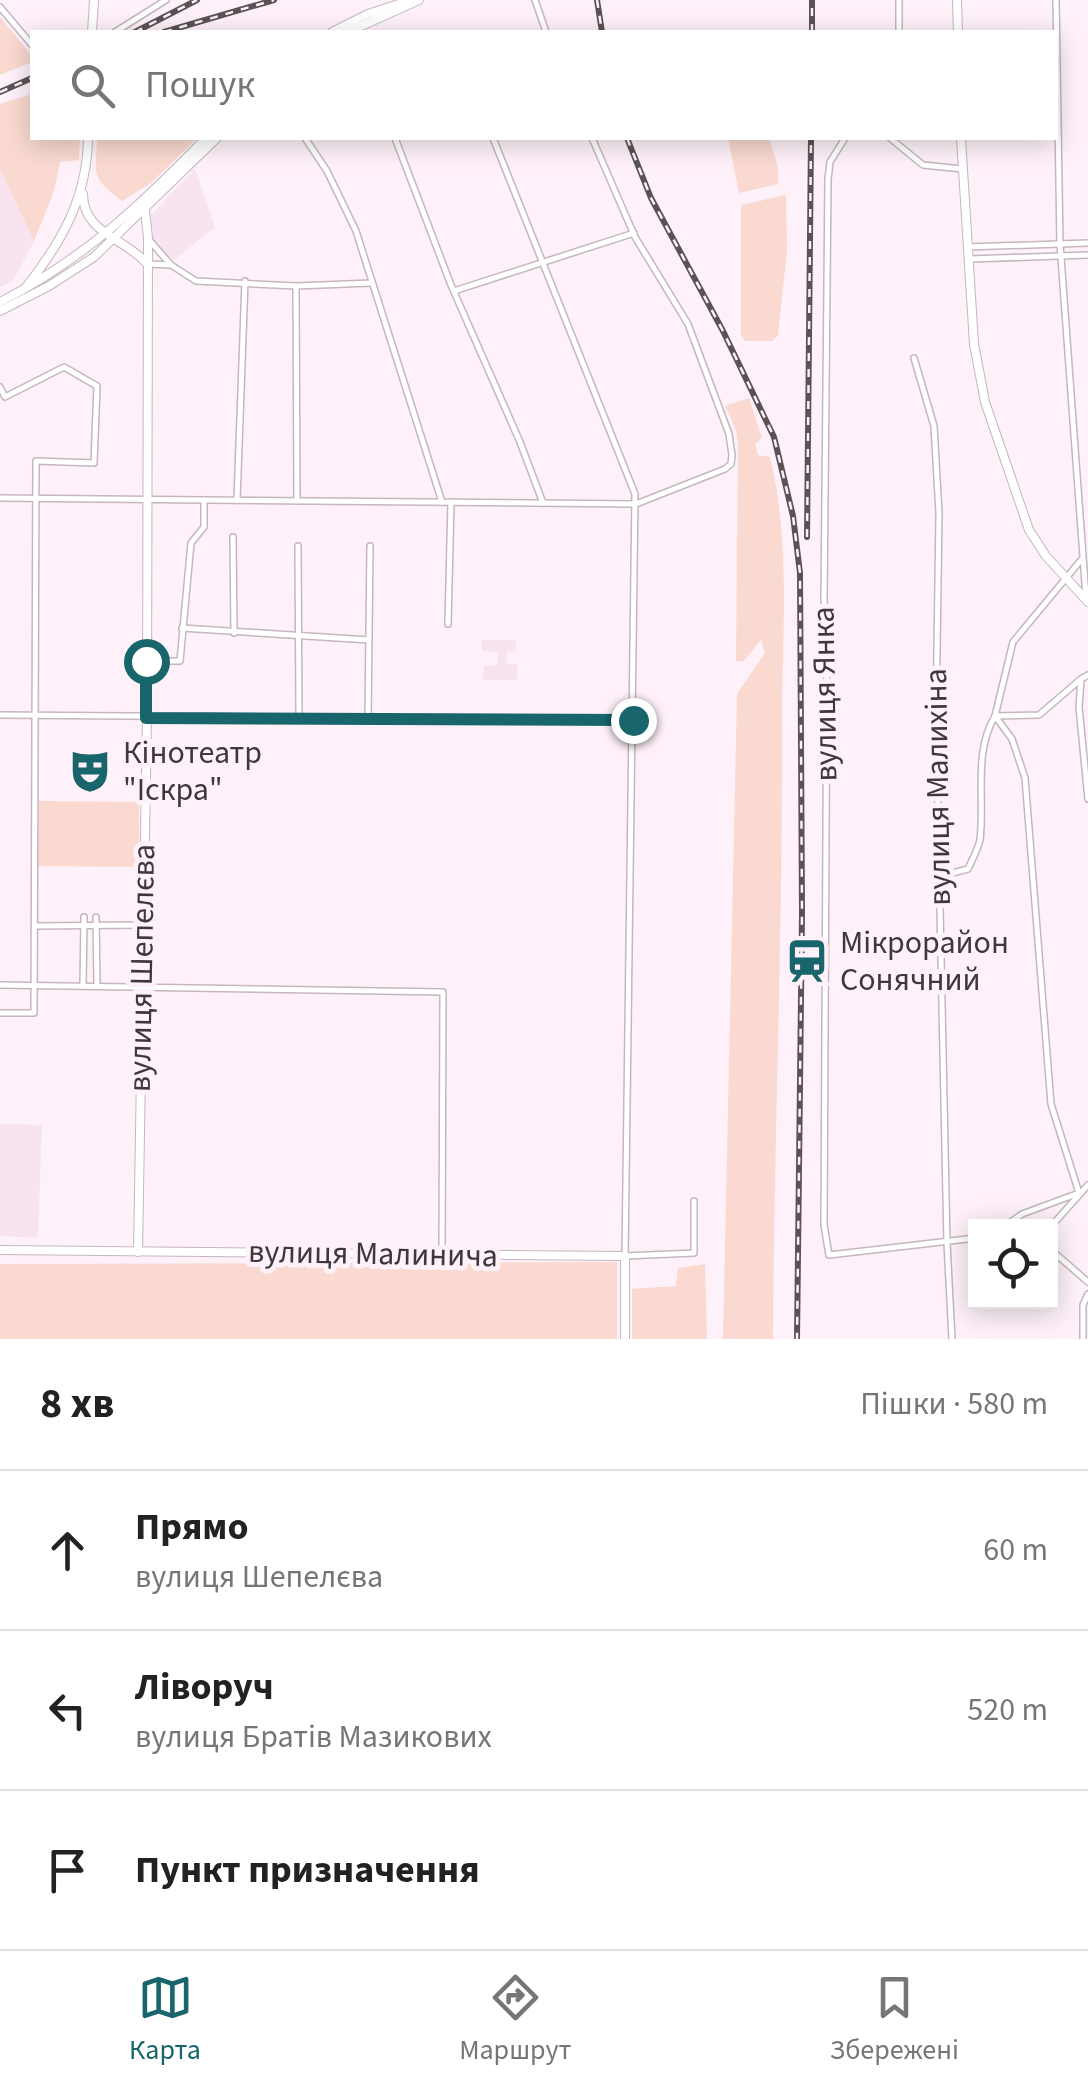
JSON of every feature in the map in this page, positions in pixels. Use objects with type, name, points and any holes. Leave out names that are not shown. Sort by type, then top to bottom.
[{"type":"street","points":[[92,30],[94,0]]},
{"type":"street","points":[[118,30],[166,0]]},
{"type":"street","points":[[352,29],[411,0]]},
{"type":"street","points":[[352,29],[420,0]]},
{"type":"street","points":[[534,0],[545,30]]},
{"type":"street","points":[[899,0],[899,30]]},
{"type":"street","points":[[957,0],[958,30]]},
{"type":"street","points":[[1056,0],[1056,30]]},
{"type":"street","points":[[0,7],[30,43]]},
{"type":"street","points":[[1058,122],[1060,244],[1087,601]]},
{"type":"street","points":[[88,140],[83,204],[92,222],[148,264],[170,265]]},
{"type":"street","points":[[0,302],[106,234],[204,140]]},
{"type":"street","points":[[0,311],[74,272],[115,240],[216,140]]},
{"type":"street","points":[[306,140],[327,172],[356,232],[442,502]]},
{"type":"street","points":[[396,140],[543,503]]},
{"type":"street","points":[[494,140],[633,486],[636,504],[625,1339]]},
{"type":"street","points":[[0,498],[636,504],[725,469],[731,464],[732,455],[723,416],[688,324],[634,233],[593,140]]},
{"type":"street","name":"вулиця Янка","points":[[844,140],[830,162],[828,179],[823,1209],[830,1255],[946,1243]]},
{"type":"street","points":[[892,140],[923,165],[962,169]]},
{"type":"street","points":[[961,140],[974,344],[992,431],[1029,530],[1046,556],[1087,601]]},
{"type":"street","points":[[24,290],[64,233],[83,189]]},
{"type":"street","name":"вулиця Шепелєва","points":[[138,1252],[146,718],[145,211]]},
{"type":"street","points":[[92,222],[117,224]]},
{"type":"street","points":[[454,291],[634,233]]},
{"type":"street","points":[[148,238],[170,265],[196,281],[296,286],[371,284]]},
{"type":"street","points":[[967,247],[1088,243]]},
{"type":"street","points":[[967,259],[1088,254]]},
{"type":"street","points":[[238,500],[244,281]]},
{"type":"street","points":[[296,286],[297,501]]},
{"type":"street","name":"вулиця Малихіна","points":[[914,358],[936,438],[939,513],[938,876],[946,1243],[952,1339]]},
{"type":"street","points":[[0,388],[5,397],[64,366],[97,386],[94,462],[36,461],[34,1013],[0,1013]]},
{"type":"street","points":[[146,661],[180,662],[191,543],[204,528],[204,500]]},
{"type":"street","points":[[448,624],[451,502]]},
{"type":"street","points":[[233,538],[234,633]]},
{"type":"street","points":[[298,546],[299,718]]},
{"type":"street","points":[[368,719],[370,546]]},
{"type":"street","points":[[938,876],[968,869],[980,843],[980,776],[986,732],[995,716],[1013,642],[1081,560]]},
{"type":"street","points":[[181,628],[369,640]]},
{"type":"street","points":[[995,716],[1039,715],[1088,675]]},
{"type":"street","points":[[1081,680],[1079,707],[1088,799]]},
{"type":"street","points":[[0,715],[633,720]]},
{"type":"street","points":[[995,716],[1012,739],[1026,778],[1051,1104],[1079,1193]]},
{"type":"street","points":[[83,986],[84,917]]},
{"type":"street","points":[[96,917],[97,986]]},
{"type":"street","points":[[35,926],[142,925]]},
{"type":"street","points":[[0,985],[443,992],[442,1255]]},
{"type":"street","points":[[1057,1219],[1088,1184]]},
{"type":"street","points":[[1015,1219],[1079,1193]]},
{"type":"street","name":"вулиця Малинича","points":[[0,1250],[626,1256],[694,1253],[694,1201]]},
{"type":"street","points":[[1047,1206],[1053,1219]]},
{"type":"street","points":[[946,1243],[968,1239]]},
{"type":"street","points":[[1058,1255],[1088,1282]]},
{"type":"street","points":[[1084,1339],[1083,1305],[1088,1294]]},
{"type":"shaded area","points":[[0,17],[30,54],[30,63],[0,75]]},
{"type":"shaded area","points":[[30,95],[30,140],[80,140],[79,160],[60,162],[54,191],[34,241],[0,169],[0,104]]},
{"type":"shaded area","points":[[97,140],[195,140],[151,183],[122,201],[100,180]]},
{"type":"shaded area","points":[[728,140],[770,140],[778,167],[778,184],[739,193]]},
{"type":"shaded area","points":[[0,169],[34,241],[13,281],[0,287]]},
{"type":"shaded area","points":[[195,169],[215,227],[174,260],[153,247],[150,216]]},
{"type":"shaded area","points":[[786,195],[787,251],[778,335],[772,341],[745,341],[741,335],[741,205]]},
{"type":"shaded area","points":[[749,398],[762,438],[755,444],[758,455],[770,457],[777,489],[783,555],[773,1339],[723,1339],[737,694],[765,653],[761,640],[743,662],[736,661],[738,445],[725,406]]},
{"type":"shaded area","points":[[481,640],[516,640],[516,651],[507,652],[507,664],[518,664],[517,680],[483,680],[484,666],[497,665],[498,652],[482,651]]},
{"type":"shaded area","points":[[39,801],[139,802],[139,867],[38,866]]},
{"type":"shaded area","points":[[0,1124],[42,1125],[38,1238],[0,1236]]},
{"type":"shaded area","points":[[617,1262],[617,1339],[0,1339],[0,1264]]},
{"type":"shaded area","points":[[705,1264],[707,1339],[632,1339],[632,1289],[676,1286],[678,1268]]},
{"type":"railway","points":[[139,30],[197,0]]},
{"type":"railway","points":[[171,30],[274,0]]},
{"type":"railway","points":[[597,0],[602,30]]},
{"type":"railway","points":[[812,0],[812,30]]},
{"type":"railway","points":[[0,92],[30,79]]},
{"type":"railway","points":[[628,140],[651,198],[723,331],[774,437],[793,516],[800,573],[802,912],[797,1339]]},
{"type":"railway","points":[[807,537],[811,140]]},
{"type":"place","name":"Кінотеатр \"Іскра\"","points":[[90,771]]},
{"type":"place","name":"Мікрорайон Сонячний","points":[[807,961]]},
{"type":"route","points":[[146,661],[146,718],[633,720]]}]
